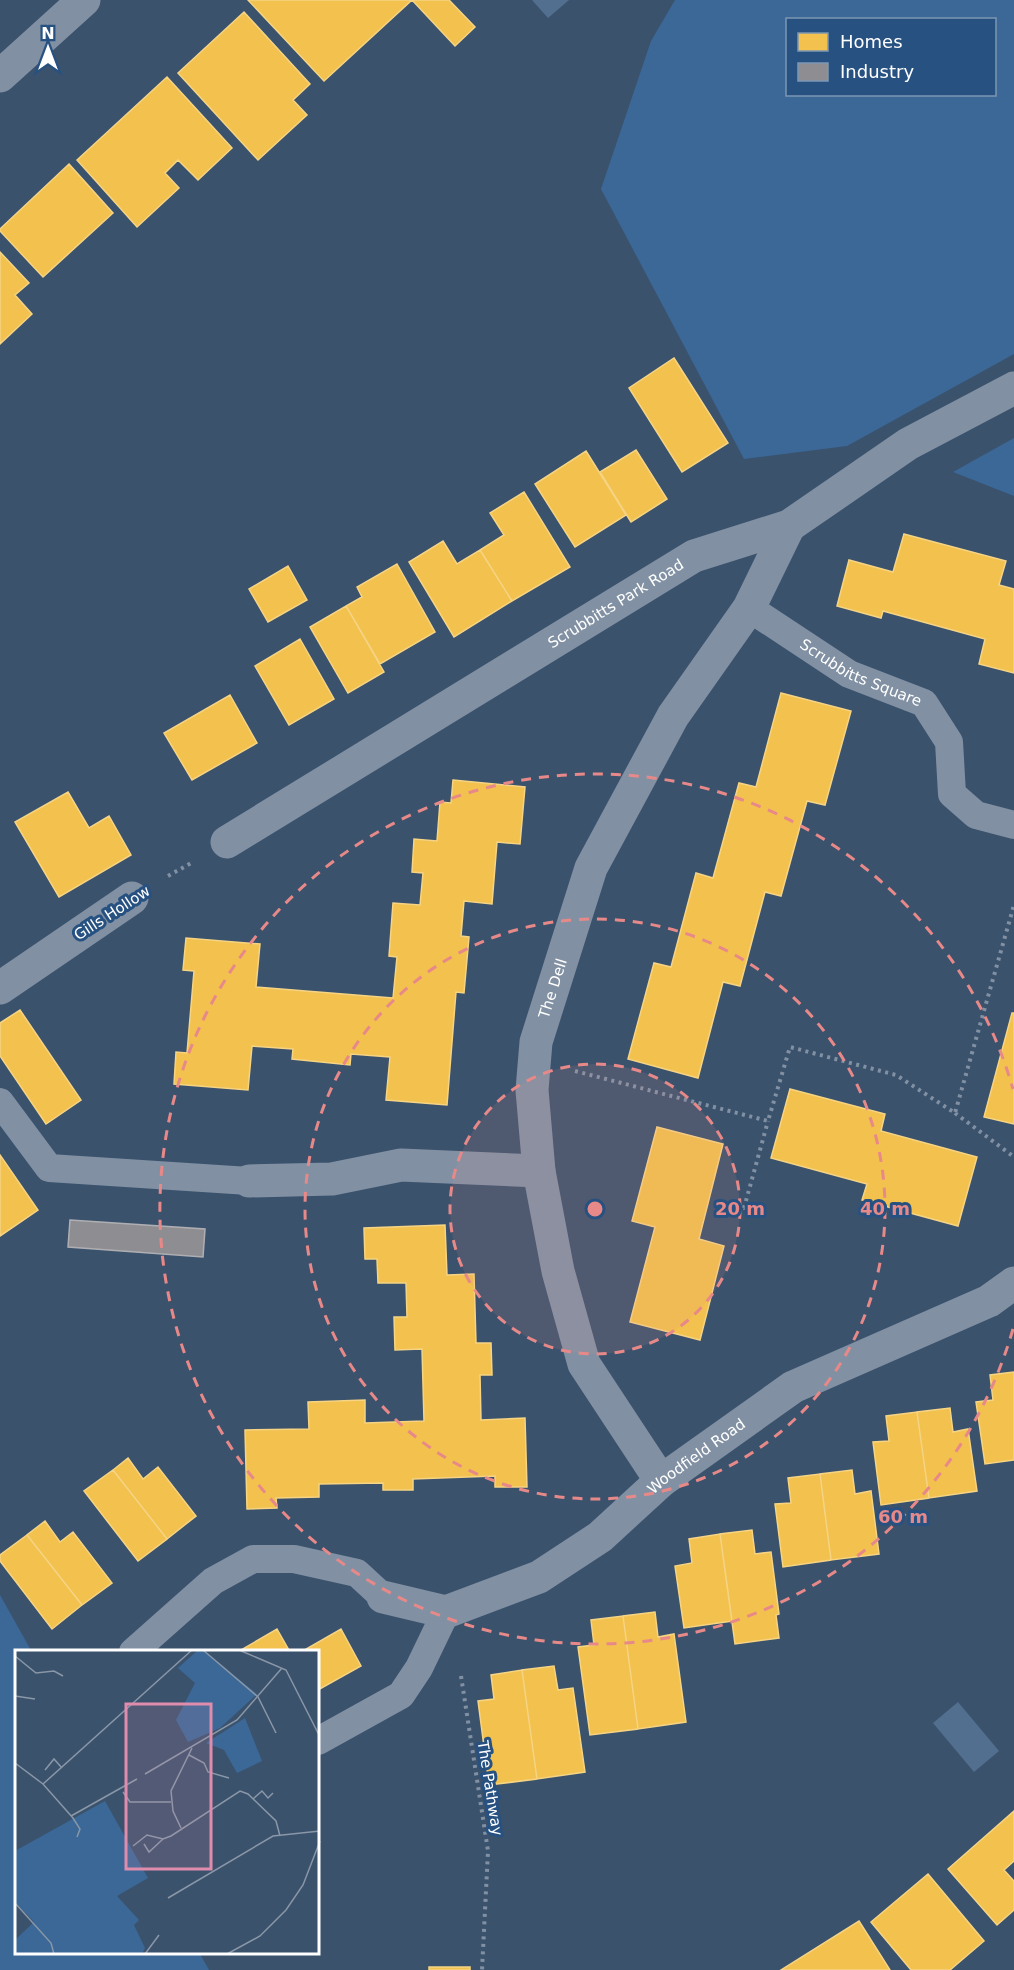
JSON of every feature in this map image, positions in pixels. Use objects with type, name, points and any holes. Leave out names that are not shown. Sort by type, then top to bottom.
[{"type":"street","points":[[0,76],[84,0]]},
{"type":"street","name":"Scrubbitts Park Road","points":[[227,842],[694,556],[789,526],[908,444],[1014,388]]},
{"type":"street","name":"The Dell","points":[[661,1481],[585,1364],[558,1271],[539,1172],[532,1090],[536,1042],[591,868],[673,716],[749,608],[789,526]]},
{"type":"street","name":"Gills Hollow","points":[[0,988],[132,898]]},
{"type":"street","points":[[249,1181],[332,1179],[401,1165],[539,1172]]},
{"type":"street","name":"Woodfield Road","points":[[446,1612],[539,1577],[600,1537],[661,1481],[794,1387],[989,1301],[1014,1283]]},
{"type":"street","points":[[383,1597],[446,1612]]},
{"type":"lane","name":"Scrubbitts Square","points":[[749,608],[849,674],[924,703],[949,742],[952,794],[976,815],[1014,825]]},
{"type":"lane","points":[[0,1102],[49,1168],[249,1181]]},
{"type":"lane","points":[[134,1650],[213,1581],[253,1559],[294,1559],[357,1573],[383,1597]]},
{"type":"lane","points":[[320,1740],[400,1695],[419,1668],[446,1612]]},
{"type":"path","name":"Gills Hollow","points":[[132,898],[227,842]]},
{"type":"path","points":[[955,1113],[1014,905]]},
{"type":"path","points":[[722,1202],[744,1208],[790,1047],[896,1075],[955,1113],[1014,1156]]},
{"type":"path","points":[[534,1060],[768,1121]]},
{"type":"path","name":"The Pathway","points":[[446,1612],[458,1659],[488,1851],[482,1970]]},
{"type":"shaded area","points":[[532,0],[569,0],[548,18]]},
{"type":"shaded area","points":[[675,0],[1014,0],[1014,354],[847,446],[744,459],[601,189],[651,41]]},
{"type":"shaded area","points":[[1014,438],[1014,496],[953,472]]},
{"type":"shaded area","points":[[0,1595],[31,1650],[15,1650],[15,1955],[201,1955],[209,1970],[0,1970]]},
{"type":"shaded area","points":[[958,1702],[999,1751],[974,1772],[933,1723]]},
{"type":"building: Homes","points":[[248,0],[412,0],[324,81]]},
{"type":"building: Homes","points":[[412,0],[449,0],[475,27],[455,46]]},
{"type":"building: Homes","points":[[244,12],[310,84],[293,100],[307,115],[258,160],[178,73]]},
{"type":"building: Homes","points":[[167,77],[232,148],[198,180],[178,160],[165,173],[179,188],[137,227],[77,160]]},
{"type":"building: Homes","points":[[69,164],[113,213],[43,277],[0,229]]},
{"type":"building: Homes","points":[[0,252],[29,283],[15,295],[32,314],[0,344]]},
{"type":"building: Homes","points":[[674,358],[728,443],[682,472],[629,388]]},
{"type":"building: Homes","points":[[636,450],[667,499],[631,522],[600,472]]},
{"type":"building: Homes","points":[[586,451],[626,515],[575,547],[535,484]]},
{"type":"building: Homes","points":[[524,492],[570,567],[512,601],[480,550],[504,535],[490,513]]},
{"type":"building: Homes","points":[[904,534],[1006,561],[999,585],[1014,589],[1014,673],[979,664],[985,639],[883,611],[881,618],[837,606],[849,560],[893,572]]},
{"type":"building: Homes","points":[[443,541],[457,564],[480,550],[512,601],[454,637],[409,562]]},
{"type":"building: Homes","points":[[397,564],[435,632],[380,664],[346,606],[362,597],[357,587]]},
{"type":"building: Homes","points":[[288,566],[307,600],[268,622],[249,589]]},
{"type":"building: Homes","points":[[346,606],[384,672],[348,693],[310,627]]},
{"type":"building: Homes","points":[[300,639],[334,699],[289,725],[255,666]]},
{"type":"building: Homes","points":[[781,693],[851,711],[825,805],[807,801],[781,896],[765,892],[740,986],[723,982],[698,1078],[628,1059],[654,963],[671,967],[696,873],[713,878],[739,783],[756,787]]},
{"type":"building: Homes","points":[[230,695],[257,743],[192,780],[164,733]]},
{"type":"building: Homes","points":[[453,780],[525,787],[520,844],[497,842],[492,904],[464,901],[461,936],[469,937],[464,993],[456,992],[447,1105],[386,1100],[390,1057],[351,1054],[350,1065],[292,1059],[293,1049],[252,1046],[248,1090],[174,1084],[176,1052],[187,1053],[194,971],[183,970],[186,938],[260,944],[256,987],[393,998],[397,957],[389,956],[393,903],[420,905],[423,873],[412,872],[414,839],[437,841],[440,802],[451,803]]},
{"type":"building: Homes","points":[[68,792],[89,828],[109,816],[131,855],[59,897],[15,822]]},
{"type":"building: Homes","points":[[20,1010],[81,1100],[46,1124],[0,1056],[0,1023]]},
{"type":"building: Homes","points":[[1012,1013],[1014,1013],[1014,1124],[984,1117]]},
{"type":"building: Homes","points":[[790,1089],[885,1114],[881,1131],[977,1157],[958,1226],[862,1200],[867,1184],[771,1158]]},
{"type":"building: Homes","points":[[657,1127],[723,1144],[699,1239],[724,1246],[700,1340],[630,1322],[655,1227],[632,1221]]},
{"type":"building: Homes","points":[[0,1155],[38,1210],[0,1236]]},
{"type":"building: Homes","points":[[445,1225],[447,1275],[474,1274],[476,1343],[491,1343],[492,1375],[480,1375],[481,1420],[525,1418],[527,1487],[495,1487],[495,1476],[413,1479],[413,1490],[383,1490],[383,1483],[319,1484],[319,1497],[276,1498],[277,1508],[247,1509],[245,1430],[309,1429],[308,1402],[365,1400],[365,1423],[424,1421],[422,1349],[395,1350],[394,1317],[407,1317],[406,1283],[378,1283],[377,1259],[365,1259],[364,1228]]},
{"type":"building: Homes","points":[[1014,1372],[1014,1460],[985,1464],[976,1402],[993,1400],[990,1375]]},
{"type":"building: Homes","points":[[950,1408],[953,1432],[968,1429],[977,1491],[929,1498],[917,1412]]},
{"type":"building: Homes","points":[[917,1412],[929,1498],[881,1505],[873,1442],[889,1441],[886,1416]]},
{"type":"building: Homes","points":[[128,1458],[143,1479],[158,1467],[196,1516],[167,1539],[113,1470]]},
{"type":"building: Homes","points":[[113,1470],[167,1539],[138,1561],[84,1491]]},
{"type":"building: Homes","points":[[852,1470],[855,1494],[871,1491],[879,1554],[831,1560],[820,1474]]},
{"type":"building: Homes","points":[[820,1474],[831,1560],[783,1567],[775,1504],[791,1503],[788,1478]]},
{"type":"building: Homes","points":[[45,1521],[60,1542],[73,1532],[112,1583],[82,1605],[27,1535]]},
{"type":"building: Homes","points":[[752,1530],[755,1554],[771,1552],[779,1614],[776,1615],[779,1638],[735,1644],[720,1534]]},
{"type":"building: Homes","points":[[720,1534],[732,1621],[684,1628],[675,1566],[692,1563],[689,1539]]},
{"type":"building: Homes","points":[[27,1535],[82,1605],[52,1629],[0,1561],[0,1555]]},
{"type":"building: Homes","points":[[655,1612],[658,1637],[674,1634],[686,1722],[638,1729],[623,1616]]},
{"type":"building: Homes","points":[[623,1616],[638,1729],[590,1735],[578,1647],[594,1645],[591,1620]]},
{"type":"building: Homes","points":[[277,1629],[289,1650],[241,1650]]},
{"type":"building: Homes","points":[[341,1629],[361,1666],[320,1689],[320,1650],[304,1650]]},
{"type":"building: Homes","points":[[554,1666],[558,1690],[573,1688],[585,1772],[537,1779],[522,1670]]},
{"type":"building: Homes","points":[[522,1670],[537,1779],[489,1785],[478,1701],[494,1699],[491,1675]]},
{"type":"building: Homes","points":[[1014,1811],[1014,1861],[1004,1870],[1014,1881],[1014,1910],[997,1925],[948,1869]]},
{"type":"building: Homes","points":[[928,1874],[984,1941],[950,1970],[911,1970],[871,1922]]},
{"type":"building: Homes","points":[[859,1921],[890,1970],[781,1970]]},
{"type":"building: Homes","points":[[429,1967],[470,1967],[470,1970],[429,1970]]},
{"type":"building: Industry","points":[[70,1220],[205,1229],[203,1257],[68,1247]]}]
